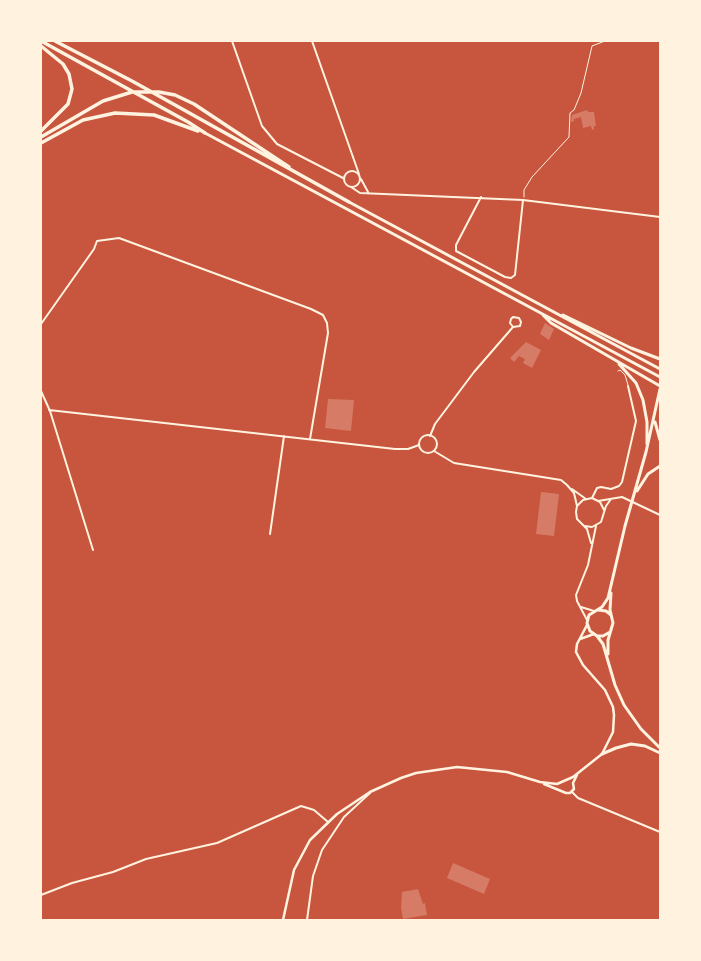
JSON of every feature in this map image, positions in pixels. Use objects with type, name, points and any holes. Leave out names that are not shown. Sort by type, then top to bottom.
[{"type":"highway","points":[[41,41],[188,122],[205,134]]},
{"type":"highway","points":[[55,41],[132,81],[308,180],[660,369]]},
{"type":"highway","points":[[41,46],[63,64],[69,74],[72,89],[68,104],[41,131]]},
{"type":"highway","points":[[41,137],[94,106],[112,98],[144,91],[175,95],[204,110],[308,180]]},
{"type":"highway","points":[[41,143],[83,120],[106,114],[123,112],[159,116],[205,134],[660,377]]},
{"type":"highway","points":[[542,306],[631,348],[660,359]]},
{"type":"highway","points":[[538,312],[551,323],[613,359],[660,389],[646,452],[630,507],[611,587],[606,601],[598,610]]},
{"type":"highway","points":[[613,359],[631,376],[642,395],[647,422],[646,452]]},
{"type":"highway","points":[[654,418],[656,431],[660,440]]},
{"type":"highway","points":[[634,496],[648,474],[660,466]]},
{"type":"highway","points":[[608,658],[610,631],[613,625],[611,587]]},
{"type":"highway","points":[[612,617],[606,611],[598,610],[594,611],[587,623],[603,644],[615,685],[624,705],[641,729],[660,748]]},
{"type":"highway","points":[[596,635],[603,636],[610,631]]},
{"type":"highway","points":[[602,754],[631,744],[645,746],[660,753]]},
{"type":"street","points":[[232,41],[262,126],[277,144],[343,178],[346,185],[360,193],[368,192],[523,200],[660,217]]},
{"type":"street","points":[[312,41],[359,175],[368,192]]},
{"type":"street","points":[[343,178],[349,171],[354,171],[359,175]]},
{"type":"street","points":[[351,187],[358,184],[359,175]]},
{"type":"street","points":[[481,197],[456,246],[456,251],[505,278],[511,278],[515,275],[523,200]]},
{"type":"street","points":[[41,324],[94,249],[97,242],[119,238],[311,308],[323,315],[327,323],[328,333],[310,439]]},
{"type":"street","points":[[430,436],[435,424],[474,372],[513,327],[518,327],[521,324],[520,319],[517,317],[512,318],[510,321],[513,327]]},
{"type":"street","points":[[592,498],[597,488],[601,487],[611,489],[619,486],[622,482],[636,421],[628,386]]},
{"type":"street","points":[[41,390],[49,410],[94,550]]},
{"type":"street","points":[[49,410],[408,449],[419,445],[423,437],[430,436]]},
{"type":"street","points":[[270,534],[284,436]]},
{"type":"street","points":[[430,436],[436,442],[434,451]]},
{"type":"street","points":[[419,445],[425,452],[434,451],[454,463],[557,479],[565,483],[586,499]]},
{"type":"street","points":[[571,488],[576,497],[577,519],[587,529],[592,544]]},
{"type":"street","points":[[598,501],[618,497],[626,498],[660,515]]},
{"type":"street","points":[[577,506],[586,499],[592,498],[598,501],[604,510]]},
{"type":"street","points":[[540,782],[553,784],[562,783],[568,780],[602,754],[613,732],[613,707],[606,690],[580,661],[576,648],[587,623],[577,601],[577,592],[586,571],[596,526],[603,520],[604,510],[612,499]]},
{"type":"street","points":[[584,526],[596,526]]},
{"type":"street","points":[[581,607],[594,611]]},
{"type":"street","points":[[580,639],[596,635]]},
{"type":"street","points":[[283,920],[292,878],[298,861],[310,840],[328,822],[370,792],[408,775],[457,767],[507,772],[540,782],[566,793],[572,792]]},
{"type":"street","points":[[572,792],[574,789],[573,783],[581,771]]},
{"type":"street","points":[[568,780],[573,783]]},
{"type":"street","points":[[562,783],[561,788],[563,791]]},
{"type":"street","points":[[307,920],[313,876],[322,850],[344,817],[370,792]]},
{"type":"street","points":[[572,792],[578,798],[660,832]]},
{"type":"street","points":[[41,895],[86,879],[113,872],[154,856],[217,842],[301,806],[314,810],[328,822]]},
{"type":"lane","points":[[618,371],[620,370],[625,375],[628,386]]},
{"type":"path","points":[[523,200],[524,190],[532,177],[569,137],[570,113],[574,110],[581,93],[592,46],[605,41]]},
{"type":"building","points":[[587,110],[588,112],[594,112],[596,126],[594,126],[594,129],[592,130],[591,126],[583,128],[581,117],[574,119],[574,121],[571,122],[572,115]]},
{"type":"building","points":[[545,323],[554,329],[549,340],[540,334]]},
{"type":"building","points":[[526,342],[541,350],[532,368],[523,363],[525,359],[519,356],[514,362],[510,358]]},
{"type":"building","points":[[328,399],[354,400],[351,431],[325,428]]},
{"type":"building","points":[[541,492],[559,494],[554,536],[536,534]]},
{"type":"building","points":[[453,863],[490,879],[484,894],[447,878]]},
{"type":"building","points":[[418,889],[423,904],[425,903],[427,915],[403,919],[401,908],[402,892]]}]
